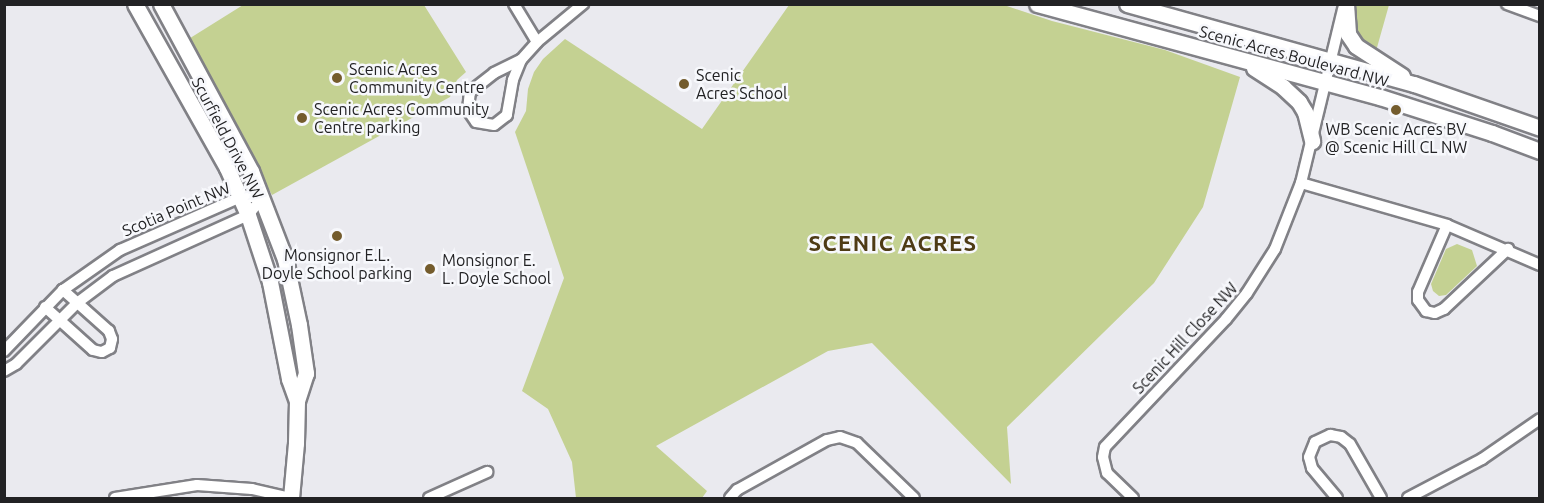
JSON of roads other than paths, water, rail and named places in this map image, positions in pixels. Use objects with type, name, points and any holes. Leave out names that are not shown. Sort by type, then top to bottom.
[{"type":"street","name":"Scurfield Drive NW","points":[[135,4],[241,197],[270,282],[289,379],[297,400]]},
{"type":"street","name":"Scurfield Drive NW","points":[[160,4],[263,197],[285,260],[299,325],[306,373],[297,400],[291,498]]},
{"type":"street","points":[[514,4],[537,42]]},
{"type":"street","points":[[521,60],[494,73],[470,92],[468,110],[476,122],[494,124],[507,115],[513,80],[521,60],[537,42],[583,4]]},
{"type":"street","name":"Scenic Acres Boulevard NW","points":[[1037,4],[1324,82],[1492,133],[1539,151]]},
{"type":"street","name":"Scenic Acres Boulevard NW","points":[[1128,4],[1414,84],[1539,128]]},
{"type":"street","points":[[1345,4],[1348,34],[1356,46],[1414,84]]},
{"type":"street","name":"Scenic Hill Close NW","points":[[1133,498],[1107,473],[1103,457],[1105,447],[1226,319],[1247,293],[1275,249],[1301,183],[1329,60],[1345,4]]},
{"type":"street","points":[[1507,4],[1539,16]]},
{"type":"street","points":[[1244,61],[1293,96],[1305,112],[1312,141]]},
{"type":"street","points":[[1301,183],[1447,225],[1508,249],[1539,265]]},
{"type":"street","name":"Scotia Point NW","points":[[4,351],[63,290],[92,267],[123,248],[241,197],[263,197]]},
{"type":"street","name":"Scotia Point NW","points":[[4,371],[16,364],[77,303],[131,266],[248,215],[263,197]]},
{"type":"street","points":[[1447,225],[1418,292],[1418,300],[1426,311],[1435,313],[1443,309],[1508,249]]},
{"type":"street","points":[[45,307],[93,350],[102,352],[110,348],[112,339],[109,331],[63,290]]},
{"type":"street","points":[[1408,498],[1482,459],[1539,420]]},
{"type":"street","points":[[1337,498],[1316,473],[1309,458],[1315,442],[1330,435],[1341,437],[1350,444],[1381,498]]},
{"type":"street","points":[[730,498],[737,490],[807,451],[827,440],[840,437],[857,443],[914,498]]},
{"type":"street","points":[[429,498],[487,472]]},
{"type":"street","points":[[115,498],[197,485],[252,489],[291,498]]},
{"type":"place","name":"Scenic Acres Community Centre","points":[[337,78]]},
{"type":"place","name":"Scenic Acres School","points":[[684,84]]},
{"type":"place","name":"WB Scenic Acres BV @ Scenic Hill CL NW","points":[[1396,110]]},
{"type":"place","name":"Scenic Acres Community Centre parking","points":[[302,118]]},
{"type":"place","name":"Monsignor E.L. Doyle School parking","points":[[337,236]]},
{"type":"place","name":"Monsignor E. L. Doyle School","points":[[430,269]]},
{"type":"district","name":"SCENIC ACRES","points":[[893,243]]}]
